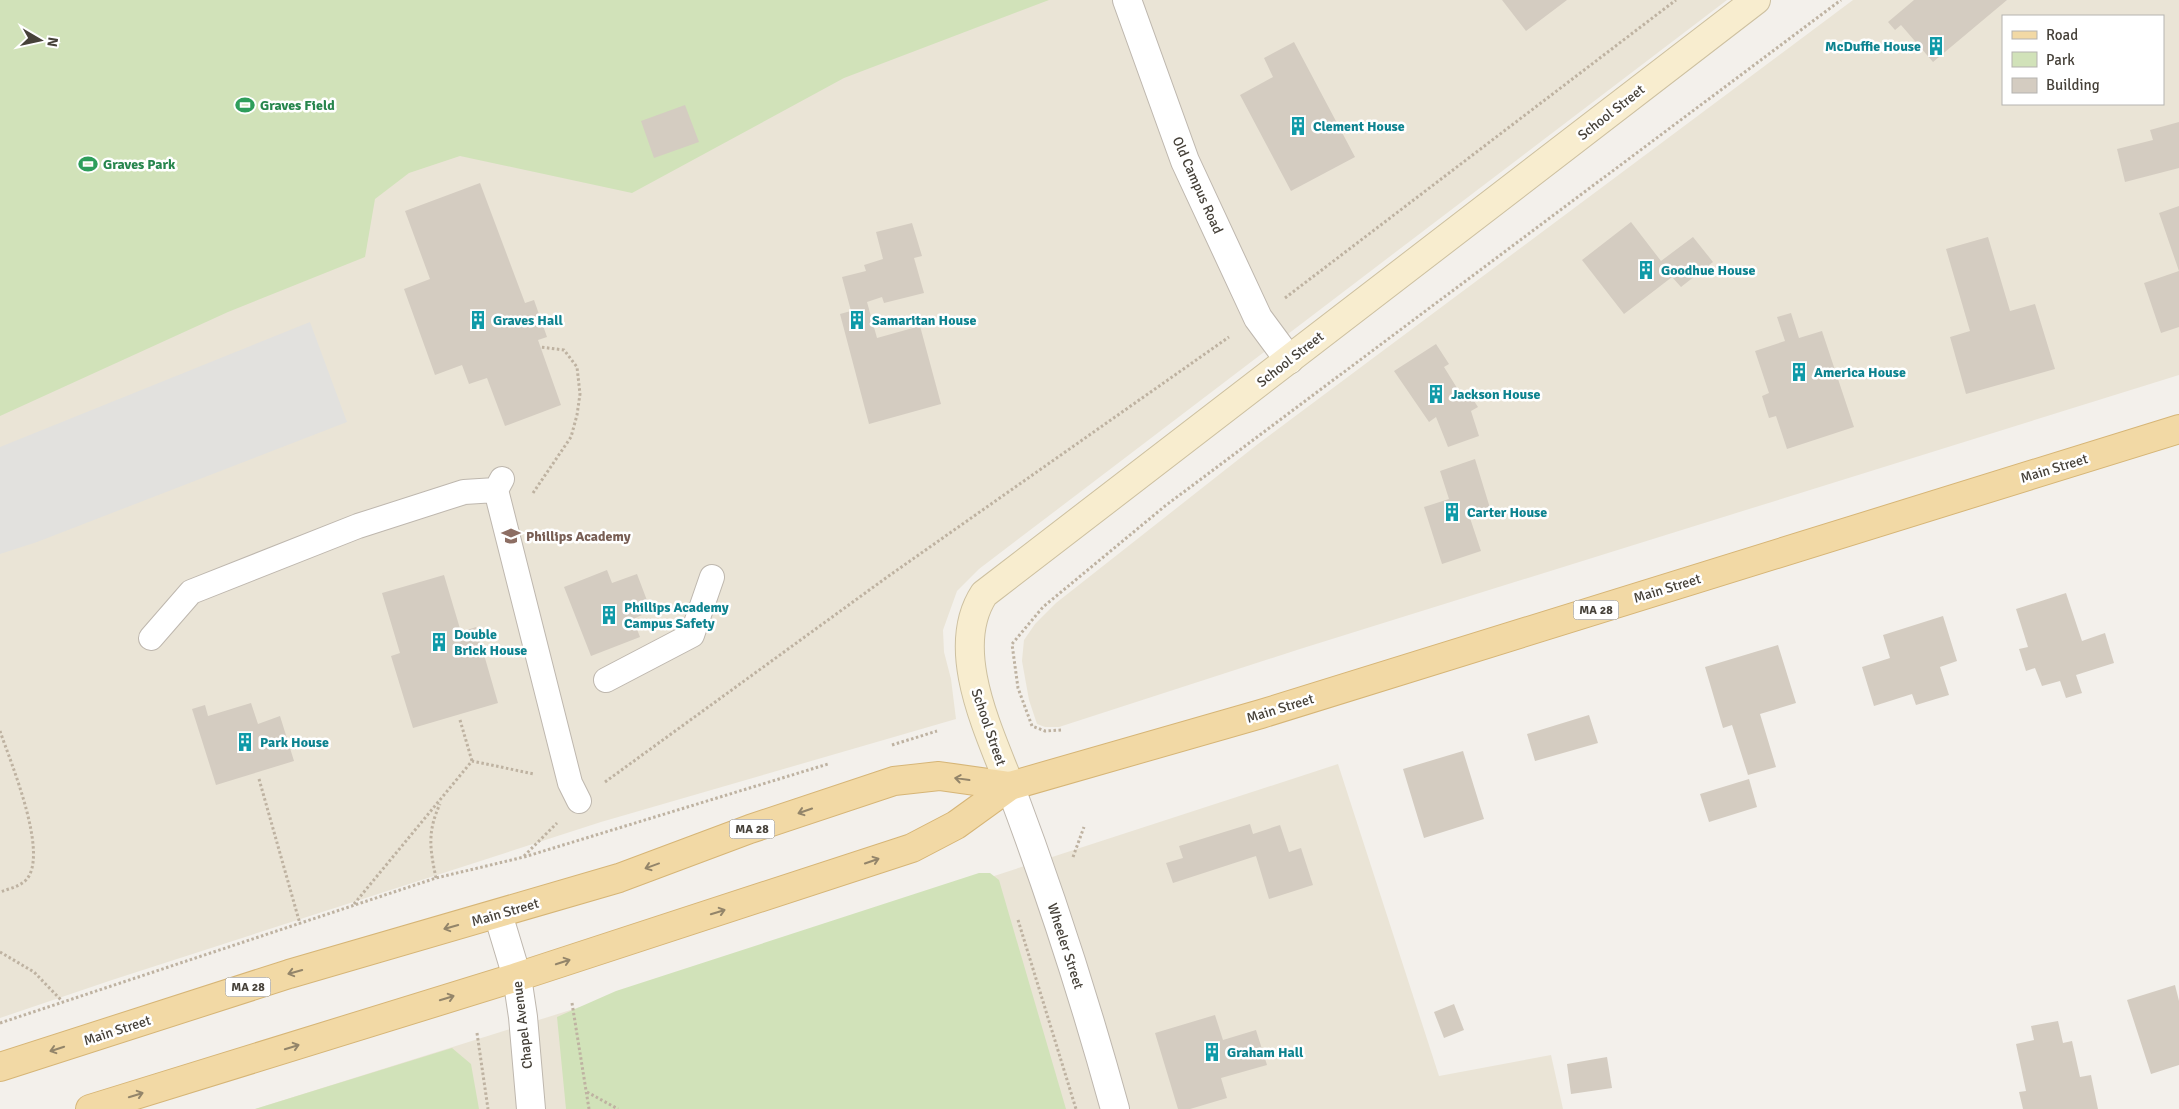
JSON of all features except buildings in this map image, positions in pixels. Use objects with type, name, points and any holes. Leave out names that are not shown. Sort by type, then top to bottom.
[{"type":"main road","name":"School Street","points":[[1010,786],[983,718],[974,684],[970,649],[972,629],[975,608],[984,594],[1756,0]]},
{"type":"main road","name":"Main Street","points":[[90,1109],[517,976],[912,848],[956,825],[1010,786],[1271,711],[2179,428]]},
{"type":"main road","name":"Main Street","points":[[0,1067],[289,974],[620,878],[750,829],[894,781],[939,776],[1010,786]]},
{"type":"street","name":"Old Campus Road","points":[[1127,0],[1185,161],[1258,318],[1289,360]]},
{"type":"street","name":"Wheeler Street","points":[[1010,786],[1040,865],[1115,1109]]},
{"type":"street","name":"Chapel Avenue","points":[[498,914],[517,976],[523,1017],[531,1109]]},
{"type":"lane","points":[[151,638],[191,592],[358,526],[464,492],[499,485],[570,783],[579,801]]},
{"type":"lane","points":[[606,680],[692,635],[712,577]]},
{"type":"path","points":[[1283,300],[1676,0]]},
{"type":"path","points":[[1061,730],[1045,731],[1032,726],[1018,688],[1012,644],[1043,607],[1165,506],[1841,0]]},
{"type":"path","points":[[524,857],[579,801],[890,575],[1232,335]]},
{"type":"path","points":[[533,493],[571,437],[580,394],[577,367],[564,350],[540,347]]},
{"type":"path","points":[[460,720],[472,761]]},
{"type":"path","points":[[0,731],[28,820],[35,854],[30,873],[24,881],[0,892]]},
{"type":"path","points":[[890,745],[937,731]]},
{"type":"path","points":[[472,761],[535,774]]},
{"type":"path","points":[[352,906],[472,761]]},
{"type":"path","points":[[0,1023],[436,878],[524,857],[834,762]]},
{"type":"path","points":[[259,779],[300,924]]},
{"type":"path","points":[[436,878],[432,857],[430,827],[442,798]]},
{"type":"path","points":[[1073,856],[1084,827]]},
{"type":"path","points":[[1016,913],[1076,1109]]},
{"type":"path","points":[[0,952],[34,972],[62,1001]]},
{"type":"path","points":[[572,1003],[589,1109]]},
{"type":"path","points":[[477,1033],[488,1109]]},
{"type":"path","points":[[586,1092],[618,1109]]},
{"type":"shaded area","name":"Phillips Academy","points":[[0,0],[1727,0],[979,569],[957,591],[943,630],[944,652],[951,679],[956,719],[601,822],[0,1018]]},
{"type":"shaded area","points":[[1853,0],[2179,0],[2179,375],[1300,649],[1059,727],[1045,727],[1037,724],[1029,700],[1022,661],[1024,640],[1035,624],[1056,603],[1258,444]]},
{"type":"shaded area","points":[[310,322],[347,422],[37,542],[0,554],[0,447]]},
{"type":"shaded area","points":[[1338,764],[1439,1076],[1551,1055],[1563,1109],[255,1109],[902,906]]},
{"type":"green space","points":[[0,0],[1049,0],[844,78],[632,193],[460,156],[409,173],[375,199],[365,257],[228,312],[0,416]]},
{"type":"green space","points":[[979,873],[990,873],[999,880],[1066,1109],[566,1109],[557,1017],[616,991]]},
{"type":"green space","points":[[452,1048],[471,1064],[479,1109],[255,1109]]},
{"type":"place","name":"McDuffie House","points":[[1936,46]]},
{"type":"place","name":"Graves Field","points":[[245,105]]},
{"type":"place","name":"Clement House","points":[[1298,126]]},
{"type":"place","name":"Graves Park","points":[[88,164]]},
{"type":"place","name":"Goodhue House","points":[[1646,270]]},
{"type":"place","name":"Graves Hall","points":[[478,320]]},
{"type":"place","name":"Samaritan House","points":[[857,320]]},
{"type":"place","name":"America House","points":[[1799,372]]},
{"type":"place","name":"Jackson House","points":[[1436,394]]},
{"type":"place","name":"Carter House","points":[[1452,512]]},
{"type":"place","name":"Phillips Academy","points":[[511,536]]},
{"type":"place","name":"Phillips Academy Campus Safety","points":[[609,615]]},
{"type":"place","name":"Double Brick House","points":[[439,642]]},
{"type":"place","name":"Park House","points":[[245,742]]},
{"type":"place","name":"Graham Hall","points":[[1212,1052]]}]
